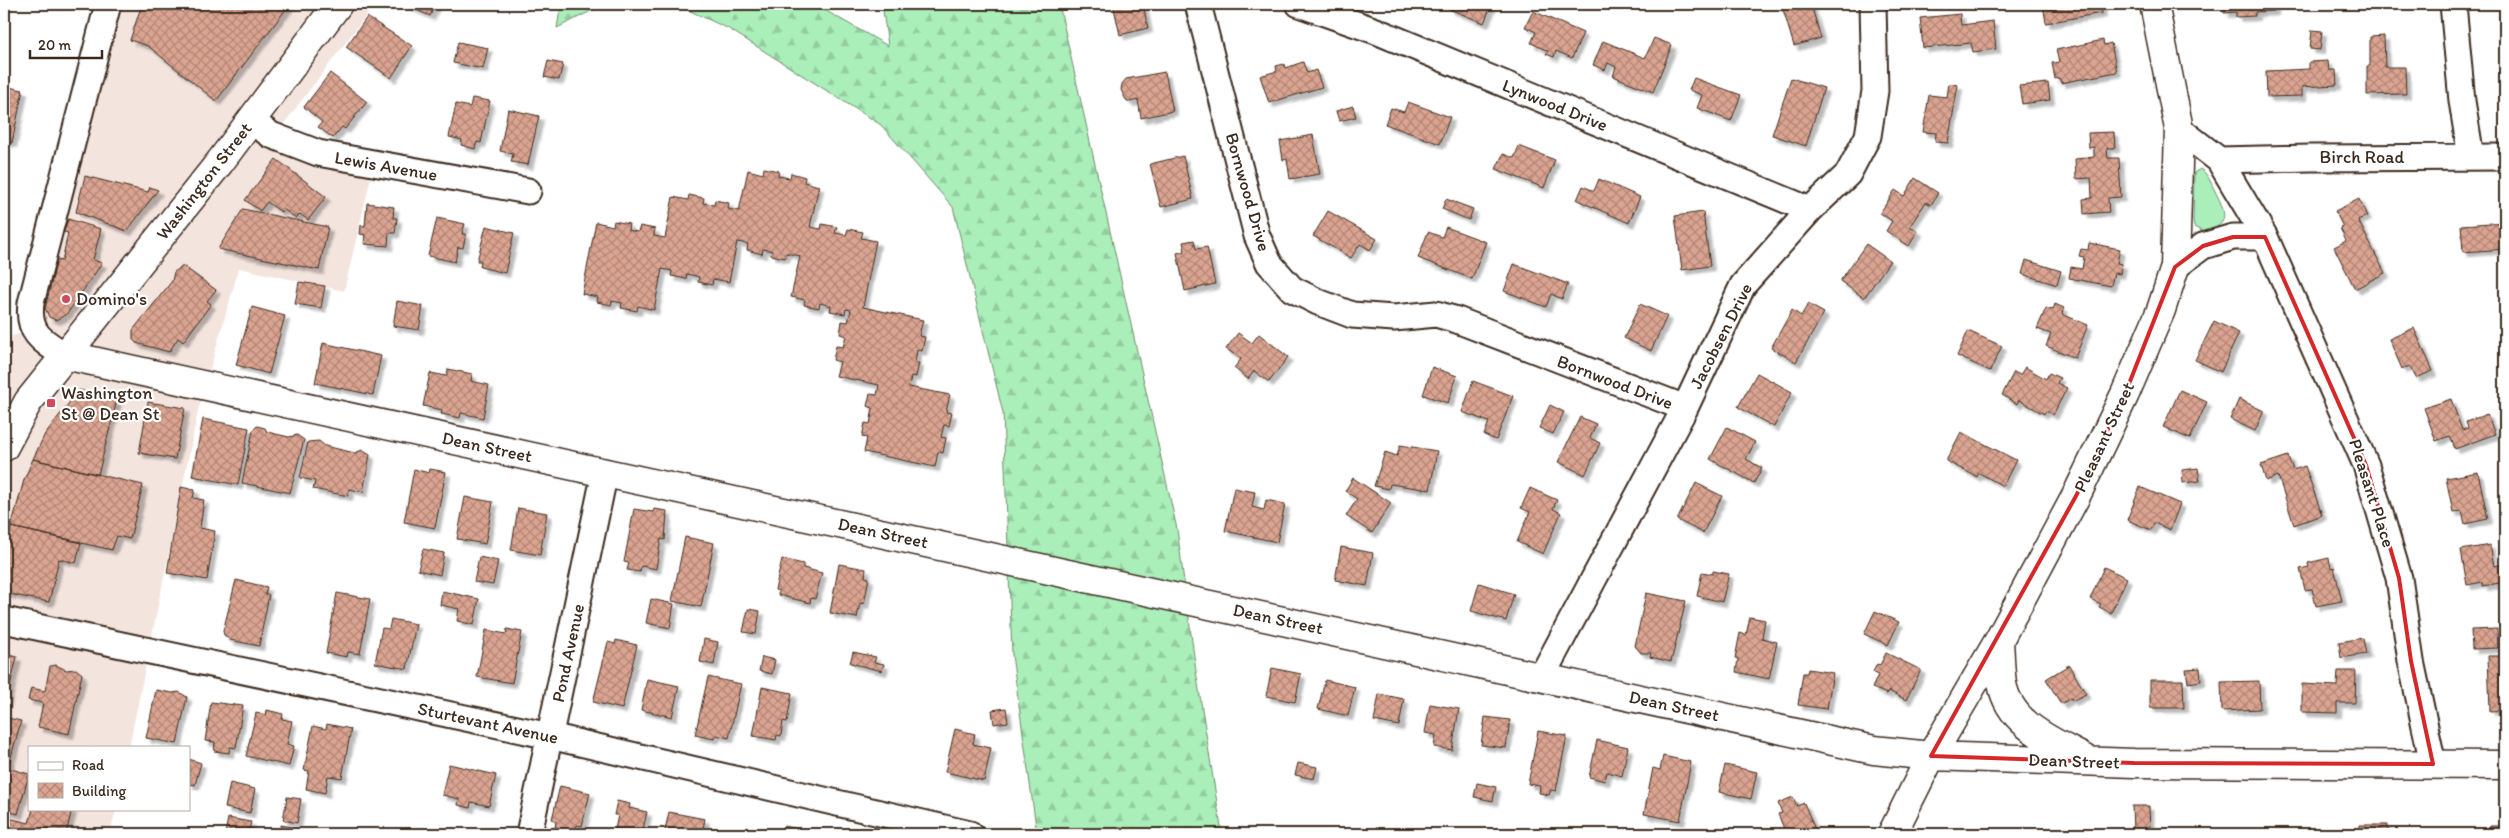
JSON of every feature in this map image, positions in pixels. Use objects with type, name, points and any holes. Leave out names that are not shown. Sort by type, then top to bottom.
[{"type":"main road","name":"Washington Street","points":[[4,447],[28,402],[251,121],[338,4]]},
{"type":"main road","name":"Pleasant Street","points":[[1892,834],[1931,756],[1999,640],[2076,496],[2126,394],[2162,310],[2175,267],[2179,129],[2154,4]]},
{"type":"main road","name":"Dean Street","points":[[65,355],[1874,750],[1931,756],[2088,761],[2505,765]]},
{"type":"main road","points":[[1999,640],[2002,685],[2012,710],[2031,730],[2088,761]]},
{"type":"street","points":[[65,355],[41,339],[33,329],[29,316],[108,4]]},
{"type":"street","name":"Bornwood Drive","points":[[1198,4],[1257,236],[1269,263],[1292,289],[1318,302],[1352,315],[1394,318],[1436,314],[1457,320],[1685,408]]},
{"type":"street","name":"Lynwood Drive","points":[[1299,4],[1376,31],[1810,210]]},
{"type":"street","name":"Jacobsen Drive","points":[[1542,676],[1685,408],[1743,286],[1810,210],[1848,174],[1868,136],[1875,91],[1873,4]]},
{"type":"street","points":[[2453,4],[2462,101],[2471,157]]},
{"type":"street","name":"Lewis Avenue","points":[[251,121],[278,138],[318,153],[528,191]]},
{"type":"street","name":"Pleasant Place","points":[[2179,129],[2219,160],[2265,237],[2366,465],[2399,578],[2411,662],[2433,764]]},
{"type":"street","name":"Birch Road","points":[[2219,160],[2505,157]]},
{"type":"street","points":[[2175,267],[2203,246],[2233,237],[2265,237]]},
{"type":"street","name":"Pond Avenue","points":[[529,834],[605,472]]},
{"type":"street","name":"Sturtevant Avenue","points":[[4,620],[550,736],[970,834]]},
{"type":"highlighted area","points":[[2233,237],[2265,237],[2366,465],[2399,578],[2411,661],[2433,764],[2134,763],[1931,756],[2076,496],[2125,394],[2175,267],[2203,246]]},
{"type":"shaded area","points":[[112,4],[375,4],[267,146],[305,160],[371,177],[344,291],[239,268],[198,411],[129,746],[28,746],[28,810],[116,810],[110,834],[4,834],[4,339],[41,326],[41,299],[82,166]]},
{"type":"green space","points":[[561,4],[619,4],[601,6],[557,28]]},
{"type":"green space","points":[[675,4],[814,4],[888,46],[882,4],[1059,4],[1177,529],[1196,671],[1222,834],[1037,834],[1012,655],[1003,413],[953,207],[881,125],[729,29]]},
{"type":"green space","points":[[2200,169],[2211,182],[2224,216],[2219,225],[2204,232],[2194,227],[2193,221],[2194,173]]},
{"type":"building","points":[[142,4],[290,4],[216,101],[148,46],[130,40]]},
{"type":"building","points":[[403,4],[435,4],[430,16]]},
{"type":"building","points":[[1113,4],[1143,4],[1148,28],[1120,35]]},
{"type":"building","points":[[1451,4],[1492,4],[1484,23],[1449,9]]},
{"type":"building","points":[[1776,4],[1811,4],[1821,38],[1794,46],[1782,6],[1777,7]]},
{"type":"building","points":[[2043,4],[2101,4],[2102,13],[2046,23]]},
{"type":"building","points":[[2224,4],[2274,4],[2274,11],[2255,12],[2255,16],[2236,17],[2236,12],[2224,13]]},
{"type":"building","points":[[1533,11],[1583,33],[1572,58],[1556,51],[1554,57],[1546,54],[1548,51],[1531,43],[1536,32],[1525,27]]},
{"type":"building","points":[[1960,14],[1961,25],[1993,21],[1996,49],[1973,52],[1971,43],[1923,48],[1920,18]]},
{"type":"building","points":[[367,17],[412,46],[391,78],[346,47]]},
{"type":"building","points":[[2312,30],[2322,31],[2320,50],[2310,49]]},
{"type":"building","points":[[2384,36],[2385,67],[2405,67],[2406,94],[2367,95],[2370,37]]},
{"type":"building","points":[[1654,38],[1672,45],[1653,92],[1613,76],[1616,67],[1608,63],[1605,70],[1593,65],[1603,41],[1645,58]]},
{"type":"building","points":[[2103,40],[2104,45],[2111,43],[2117,72],[2061,83],[2059,78],[2055,79],[2052,63],[2059,62],[2056,50]]},
{"type":"building","points":[[458,42],[488,48],[483,69],[453,63]]},
{"type":"building","points":[[548,61],[563,64],[559,80],[544,77]]},
{"type":"building","points":[[2328,61],[2329,70],[2336,70],[2337,85],[2302,87],[2302,96],[2267,97],[2266,71],[2309,69],[2309,62]]},
{"type":"building","points":[[1303,62],[1307,73],[1316,70],[1322,87],[1269,103],[1260,76],[1277,71],[1276,66],[1284,64],[1285,68]]},
{"type":"building","points":[[1165,72],[1173,111],[1141,118],[1138,100],[1130,102],[1126,100],[1121,90],[1122,84],[1126,79]]},
{"type":"building","points":[[330,73],[367,102],[345,129],[342,127],[333,138],[318,127],[322,122],[304,107]]},
{"type":"building","points":[[1694,78],[1741,95],[1731,121],[1697,108],[1702,95],[1689,90]]},
{"type":"building","points":[[1791,78],[1824,88],[1806,146],[1772,135]]},
{"type":"building","points":[[1949,83],[1958,85],[1948,143],[1935,142],[1936,133],[1923,132],[1929,95],[1947,97]]},
{"type":"building","points":[[2048,83],[2050,100],[2022,104],[2019,86]]},
{"type":"building","points":[[4,86],[23,90],[12,143],[4,141]]},
{"type":"building","points":[[472,98],[490,101],[481,143],[477,142],[475,149],[461,145],[462,140],[449,137],[456,104],[470,107]]},
{"type":"building","points":[[1408,102],[1450,117],[1440,144],[1385,124],[1391,108],[1404,112]]},
{"type":"building","points":[[1353,106],[1356,117],[1339,121],[1336,111]]},
{"type":"building","points":[[508,109],[539,116],[528,165],[511,162],[513,154],[500,151]]},
{"type":"building","points":[[2114,132],[2115,148],[2107,148],[2108,158],[2119,158],[2121,197],[2108,198],[2109,212],[2084,214],[2083,199],[2092,198],[2091,178],[2076,179],[2075,159],[2094,157],[2094,147],[2089,148],[2088,133]]},
{"type":"building","points":[[1313,135],[1320,174],[1290,179],[1287,159],[1283,160],[1280,141]]},
{"type":"building","points":[[1519,146],[1555,160],[1544,188],[1496,169],[1503,154],[1514,158]]},
{"type":"building","points":[[1183,156],[1193,199],[1161,207],[1150,164]]},
{"type":"building","points":[[276,159],[326,197],[308,220],[300,214],[296,218],[283,209],[281,212],[267,202],[260,211],[245,200]]},
{"type":"building","points":[[764,168],[779,171],[778,176],[790,178],[791,173],[805,177],[804,182],[819,186],[810,227],[821,229],[822,224],[837,227],[835,233],[846,235],[848,229],[863,232],[861,238],[876,241],[863,307],[923,320],[919,336],[925,337],[922,351],[917,350],[915,363],[919,363],[916,377],[911,376],[909,387],[950,395],[946,412],[952,413],[949,426],[944,425],[941,437],[946,438],[943,453],[938,452],[935,467],[864,452],[867,438],[862,437],[865,423],[870,424],[873,408],[867,406],[870,394],[877,395],[879,385],[836,376],[840,362],[833,360],[836,346],[843,347],[846,336],[840,334],[842,321],[848,322],[851,310],[846,309],[845,314],[830,311],[831,306],[820,303],[819,308],[804,305],[805,300],[791,297],[800,256],[786,253],[785,258],[771,255],[772,251],[763,249],[762,254],[747,250],[748,244],[737,242],[729,282],[713,279],[712,285],[698,282],[699,277],[687,274],[686,279],[671,276],[672,271],[662,269],[654,310],[638,306],[637,311],[621,308],[622,303],[612,301],[611,305],[597,302],[598,297],[582,294],[596,222],[613,226],[614,221],[629,224],[628,230],[638,232],[640,226],[655,229],[654,236],[665,238],[673,197],[688,200],[689,195],[704,198],[703,203],[714,205],[715,200],[729,203],[728,209],[739,211],[748,170],[763,174]]},
{"type":"building","points":[[85,176],[148,192],[150,187],[158,190],[127,231],[76,212]]},
{"type":"building","points":[[1915,178],[1938,193],[1931,205],[1926,202],[1910,226],[1918,231],[1909,246],[1886,231],[1892,221],[1880,213],[1895,190],[1904,196]]},
{"type":"building","points":[[1599,179],[1640,197],[1629,223],[1577,200],[1583,186],[1594,191]]},
{"type":"building","points":[[1446,199],[1473,209],[1469,220],[1442,209]]},
{"type":"building","points":[[2359,199],[2367,216],[2358,220],[2385,273],[2355,289],[2334,247],[2346,241],[2340,228],[2343,227],[2335,211]]},
{"type":"building","points":[[367,203],[394,207],[393,218],[397,218],[395,233],[389,233],[388,246],[364,244],[365,235],[360,234],[361,225],[365,226]]},
{"type":"building","points":[[243,209],[328,227],[319,270],[218,249]]},
{"type":"building","points":[[1328,211],[1377,239],[1370,250],[1360,244],[1351,258],[1313,236]]},
{"type":"building","points":[[1703,212],[1710,266],[1682,270],[1675,216]]},
{"type":"building","points":[[437,218],[465,224],[462,234],[466,234],[463,248],[458,247],[455,262],[428,256]]},
{"type":"building","points":[[68,219],[101,229],[93,260],[102,263],[67,314],[56,320],[49,317],[45,308],[57,260],[62,261],[68,233],[64,232]]},
{"type":"building","points":[[2505,222],[2505,249],[2463,252],[2461,225]]},
{"type":"building","points":[[486,226],[514,233],[505,273],[480,267],[481,261],[477,261]]},
{"type":"building","points":[[1446,227],[1486,242],[1472,279],[1418,258],[1428,232],[1442,237]]},
{"type":"building","points":[[1194,240],[1196,249],[1207,247],[1215,284],[1185,291],[1177,253],[1185,251],[1183,242]]},
{"type":"building","points":[[2089,243],[2120,249],[2117,263],[2122,264],[2120,274],[2114,273],[2111,286],[2069,278],[2071,267],[2082,269],[2084,257],[2079,256],[2081,249],[2088,250]]},
{"type":"building","points":[[1866,244],[1890,261],[1864,298],[1840,281]]},
{"type":"building","points":[[2026,260],[2061,271],[2057,285],[2022,274]]},
{"type":"building","points":[[1514,264],[1568,284],[1562,299],[1551,294],[1546,307],[1504,291]]},
{"type":"building","points":[[183,266],[216,290],[207,301],[211,304],[183,342],[178,338],[169,352],[136,343],[133,339],[133,330],[172,281],[174,272]]},
{"type":"building","points":[[299,282],[325,286],[321,308],[295,304]]},
{"type":"building","points":[[397,301],[423,306],[419,330],[393,326]]},
{"type":"building","points":[[1640,304],[1667,316],[1651,351],[1624,338]]},
{"type":"building","points":[[1808,304],[1824,313],[1796,362],[1771,348],[1792,310],[1801,316]]},
{"type":"building","points":[[2055,304],[2064,308],[2062,314],[2088,325],[2075,358],[2046,346],[2051,334],[2037,329],[2046,308],[2053,310]]},
{"type":"building","points":[[252,307],[285,316],[269,374],[236,365]]},
{"type":"building","points":[[2214,321],[2239,333],[2221,372],[2195,360]]},
{"type":"building","points":[[2414,328],[2433,371],[2416,378],[2410,366],[2402,369],[2389,339]]},
{"type":"building","points":[[1968,331],[2002,346],[1990,371],[1957,356]]},
{"type":"building","points":[[1238,333],[1252,343],[1259,334],[1288,357],[1269,382],[1254,371],[1248,379],[1234,368],[1241,359],[1226,349]]},
{"type":"building","points":[[323,343],[381,356],[373,395],[315,383]]},
{"type":"building","points":[[1432,367],[1457,376],[1448,403],[1423,395]]},
{"type":"building","points":[[2025,367],[2046,379],[2049,373],[2060,378],[2057,383],[2067,388],[2053,415],[2046,411],[2044,414],[2019,400],[2017,404],[2002,395],[2014,372],[2020,375]]},
{"type":"building","points":[[448,369],[472,374],[471,381],[489,385],[483,418],[461,413],[460,418],[441,414],[442,410],[423,406],[430,373],[447,376]]},
{"type":"building","points":[[1757,373],[1792,392],[1774,427],[1738,407]]},
{"type":"building","points":[[1473,381],[1513,396],[1496,440],[1484,435],[1489,422],[1462,412]]},
{"type":"building","points":[[79,390],[117,400],[98,475],[33,459],[45,434]]},
{"type":"building","points":[[2180,390],[2207,402],[2190,439],[2163,427]]},
{"type":"building","points":[[2239,399],[2264,411],[2255,431],[2230,419]]},
{"type":"building","points":[[2451,399],[2462,430],[2468,428],[2466,422],[2487,414],[2495,434],[2455,449],[2450,436],[2436,441],[2424,408]]},
{"type":"building","points":[[148,402],[185,408],[175,459],[139,453]]},
{"type":"building","points":[[1550,405],[1564,412],[1553,434],[1539,428]]},
{"type":"building","points":[[1580,417],[1596,424],[1590,438],[1600,443],[1585,475],[1558,462]]},
{"type":"building","points":[[203,419],[249,428],[238,485],[192,476]]},
{"type":"building","points":[[257,426],[265,428],[267,432],[289,437],[297,435],[304,440],[290,493],[242,483],[253,430]]},
{"type":"building","points":[[1727,427],[1755,442],[1746,459],[1762,468],[1754,483],[1710,459]]},
{"type":"building","points":[[1961,432],[2016,460],[2003,486],[1979,473],[1977,477],[1946,461]]},
{"type":"building","points":[[319,441],[325,446],[355,453],[362,450],[370,455],[363,492],[349,489],[348,496],[313,489],[315,481],[300,478],[308,442]]},
{"type":"building","points":[[1400,445],[1437,451],[1430,490],[1390,484],[1389,489],[1374,486],[1385,452],[1397,456]]},
{"type":"building","points":[[2288,456],[2293,470],[2305,466],[2322,515],[2294,525],[2278,476],[2266,481],[2261,465]]},
{"type":"building","points":[[33,459],[143,485],[130,539],[117,536],[112,550],[11,527],[24,480]]},
{"type":"building","points":[[2198,468],[2200,481],[2183,483],[2182,470]]},
{"type":"building","points":[[414,469],[429,473],[430,469],[446,472],[435,528],[404,522]]},
{"type":"building","points":[[2478,472],[2488,519],[2465,524],[2462,511],[2453,512],[2446,478]]},
{"type":"building","points":[[1353,478],[1391,503],[1372,533],[1346,516],[1357,499],[1345,491]]},
{"type":"building","points":[[1696,483],[1722,496],[1703,533],[1677,520]]},
{"type":"building","points":[[181,487],[195,490],[193,498],[204,500],[200,528],[215,531],[207,580],[167,573]]},
{"type":"building","points":[[2140,487],[2180,504],[2170,530],[2154,523],[2151,530],[2127,520]]},
{"type":"building","points":[[1234,488],[1255,492],[1252,507],[1264,510],[1266,500],[1285,504],[1277,542],[1225,531]]},
{"type":"building","points":[[1530,488],[1557,500],[1553,509],[1561,513],[1543,554],[1517,542],[1530,512],[1521,508]]},
{"type":"building","points":[[465,497],[493,502],[485,544],[457,539]]},
{"type":"building","points":[[518,508],[547,513],[540,555],[511,550]]},
{"type":"building","points":[[634,509],[653,512],[654,509],[667,511],[665,540],[661,539],[656,569],[641,566],[640,572],[627,570],[629,563],[624,562]]},
{"type":"building","points":[[11,527],[81,542],[76,563],[59,559],[49,602],[4,593],[4,555]]},
{"type":"building","points":[[685,537],[714,543],[701,607],[672,601]]},
{"type":"building","points":[[2490,545],[2494,566],[2505,564],[2505,582],[2483,586],[2483,582],[2467,585],[2461,550]]},
{"type":"building","points":[[1341,547],[1373,553],[1367,586],[1335,580]]},
{"type":"building","points":[[423,549],[444,553],[440,575],[418,570]]},
{"type":"building","points":[[479,557],[498,561],[493,585],[474,582]]},
{"type":"building","points":[[2329,558],[2331,568],[2334,567],[2342,601],[2316,606],[2312,589],[2305,590],[2300,569],[2309,567],[2308,563]]},
{"type":"building","points":[[782,559],[803,564],[803,568],[822,573],[815,599],[811,598],[810,603],[778,595],[779,591],[775,590]]},
{"type":"building","points":[[839,564],[866,569],[865,577],[869,578],[864,604],[860,603],[857,618],[830,613]]},
{"type":"building","points":[[2104,567],[2127,578],[2111,613],[2099,607],[2101,604],[2090,599]]},
{"type":"building","points":[[1713,571],[1729,574],[1722,602],[1697,596],[1702,572],[1713,574]]},
{"type":"building","points":[[236,580],[267,587],[265,594],[269,595],[259,646],[230,640],[224,635],[223,631]]},
{"type":"building","points":[[1479,583],[1514,594],[1506,621],[1471,611]]},
{"type":"building","points":[[442,591],[479,599],[474,625],[457,621],[459,609],[440,605]]},
{"type":"building","points":[[337,593],[370,599],[360,654],[348,652],[347,657],[326,653]]},
{"type":"building","points":[[1646,593],[1686,601],[1671,662],[1650,657],[1651,653],[1641,653],[1635,646]]},
{"type":"building","points":[[651,599],[674,604],[670,628],[646,623]]},
{"type":"building","points":[[748,609],[760,611],[756,634],[743,632]]},
{"type":"building","points":[[1875,611],[1899,622],[1888,645],[1864,634]]},
{"type":"building","points":[[1750,617],[1765,620],[1762,638],[1777,642],[1769,679],[1736,672],[1738,659],[1735,658],[1740,633],[1746,635]]},
{"type":"building","points":[[391,619],[416,624],[407,669],[375,663],[382,628],[389,629]]},
{"type":"building","points":[[507,629],[522,632],[512,683],[477,677],[486,630],[506,634]]},
{"type":"building","points":[[2497,629],[2498,648],[2472,649],[2471,630]]},
{"type":"building","points":[[2363,638],[2366,654],[2341,658],[2339,642]]},
{"type":"building","points":[[704,639],[718,642],[714,665],[700,662]]},
{"type":"building","points":[[616,640],[637,645],[622,709],[593,702],[608,642],[615,644]]},
{"type":"building","points":[[853,652],[876,657],[874,662],[884,664],[882,671],[850,663]]},
{"type":"building","points":[[1886,653],[1921,670],[1906,700],[1889,691],[1887,694],[1872,688],[1878,675],[1873,672],[1877,664],[1880,665]]},
{"type":"building","points":[[4,654],[17,657],[4,711]]},
{"type":"building","points":[[2488,656],[2505,656],[2505,710],[2490,711]]},
{"type":"building","points":[[762,657],[775,660],[772,674],[759,671]]},
{"type":"building","points":[[56,665],[66,670],[76,669],[82,674],[69,734],[38,727],[43,703],[28,700],[31,688],[45,691],[50,666]]},
{"type":"building","points":[[2069,665],[2086,694],[2072,701],[2071,698],[2061,704],[2046,679]]},
{"type":"building","points":[[1272,668],[1301,674],[1295,702],[1266,696]]},
{"type":"building","points":[[2200,668],[2201,681],[2188,683],[2186,669]]},
{"type":"building","points":[[1808,669],[1833,673],[1827,709],[1798,705],[1803,673],[1807,673]]},
{"type":"building","points":[[2338,671],[2356,671],[2355,703],[2337,703],[2337,713],[2302,712],[2302,684],[2337,686]]},
{"type":"building","points":[[708,677],[741,684],[729,738],[716,735],[714,739],[695,735]]},
{"type":"building","points":[[647,679],[679,686],[672,717],[641,710]]},
{"type":"building","points":[[1325,680],[1355,687],[1348,716],[1318,709]]},
{"type":"building","points":[[2150,680],[2183,680],[2184,708],[2150,708]]},
{"type":"building","points":[[2259,681],[2260,709],[2222,711],[2221,682]]},
{"type":"building","points":[[762,687],[792,693],[787,722],[783,721],[781,736],[777,735],[776,740],[753,736]]},
{"type":"building","points":[[156,690],[172,693],[179,692],[187,697],[177,744],[146,738]]},
{"type":"building","points":[[1379,694],[1404,699],[1399,726],[1374,721]]},
{"type":"building","points":[[211,702],[243,706],[236,748],[230,747],[229,753],[214,751],[215,742],[205,741]]},
{"type":"building","points":[[1430,704],[1459,709],[1452,750],[1434,747],[1436,735],[1425,733]]},
{"type":"building","points":[[1006,708],[1008,722],[994,724],[992,710]]},
{"type":"building","points":[[267,710],[283,714],[282,719],[292,721],[287,744],[294,746],[289,766],[246,756],[256,713],[266,715]]},
{"type":"building","points":[[4,717],[21,721],[8,768],[4,767]]},
{"type":"building","points":[[1485,717],[1510,720],[1506,748],[1481,745]]},
{"type":"building","points":[[327,724],[351,729],[342,778],[328,776],[325,793],[306,789],[309,771],[304,770],[313,726],[326,729]]},
{"type":"building","points":[[955,729],[975,734],[973,744],[991,748],[984,781],[945,772]]},
{"type":"building","points":[[1538,731],[1567,736],[1556,791],[1551,790],[1549,795],[1539,793],[1540,786],[1528,784]]},
{"type":"building","points":[[1597,740],[1628,747],[1622,776],[1607,772],[1605,781],[1589,777]]},
{"type":"building","points":[[1663,756],[1691,762],[1680,821],[1644,814],[1653,768],[1660,770]]},
{"type":"building","points":[[190,759],[201,763],[195,785],[190,784]]},
{"type":"building","points":[[1298,763],[1317,767],[1314,779],[1295,775]]},
{"type":"building","points":[[449,764],[496,775],[489,806],[471,802],[470,808],[458,805],[459,799],[442,795]]},
{"type":"building","points":[[1725,765],[1757,772],[1751,799],[1719,792]]},
{"type":"building","points":[[4,767],[28,774],[18,814],[4,810]]},
{"type":"building","points":[[230,783],[255,789],[250,813],[225,808]]},
{"type":"building","points":[[1477,783],[1496,787],[1493,801],[1474,797]]},
{"type":"building","points":[[560,786],[590,793],[582,826],[577,825],[575,833],[555,828],[556,821],[552,819]]},
{"type":"building","points":[[287,797],[301,799],[297,823],[283,820]]},
{"type":"building","points":[[1793,797],[1797,806],[1804,803],[1817,834],[1786,834],[1778,814],[1782,813],[1778,803]]},
{"type":"building","points":[[617,801],[630,804],[629,808],[647,812],[642,834],[614,834],[618,815],[614,815]]},
{"type":"building","points":[[2132,806],[2149,806],[2150,830],[2133,831]]},
{"type":"building","points":[[33,810],[72,810],[66,834],[4,834],[4,817],[29,823]]},
{"type":"building","points":[[669,812],[705,819],[702,834],[664,834]]},
{"type":"building","points":[[228,818],[251,822],[248,834],[225,834]]},
{"type":"building","points":[[281,825],[292,827],[290,834],[278,834]]},
{"type":"building","points":[[2360,825],[2388,825],[2388,834],[2360,834]]},
{"type":"building","points":[[784,826],[804,830],[803,834],[782,834]]},
{"type":"building","points":[[2490,826],[2505,826],[2505,834],[2491,834]]},
{"type":"building","points":[[724,829],[755,834],[723,834]]},
{"type":"place","name":"Domino's","points":[[66,299]]},
{"type":"place","name":"Washington St @ Dean St","points":[[51,403]]}]
